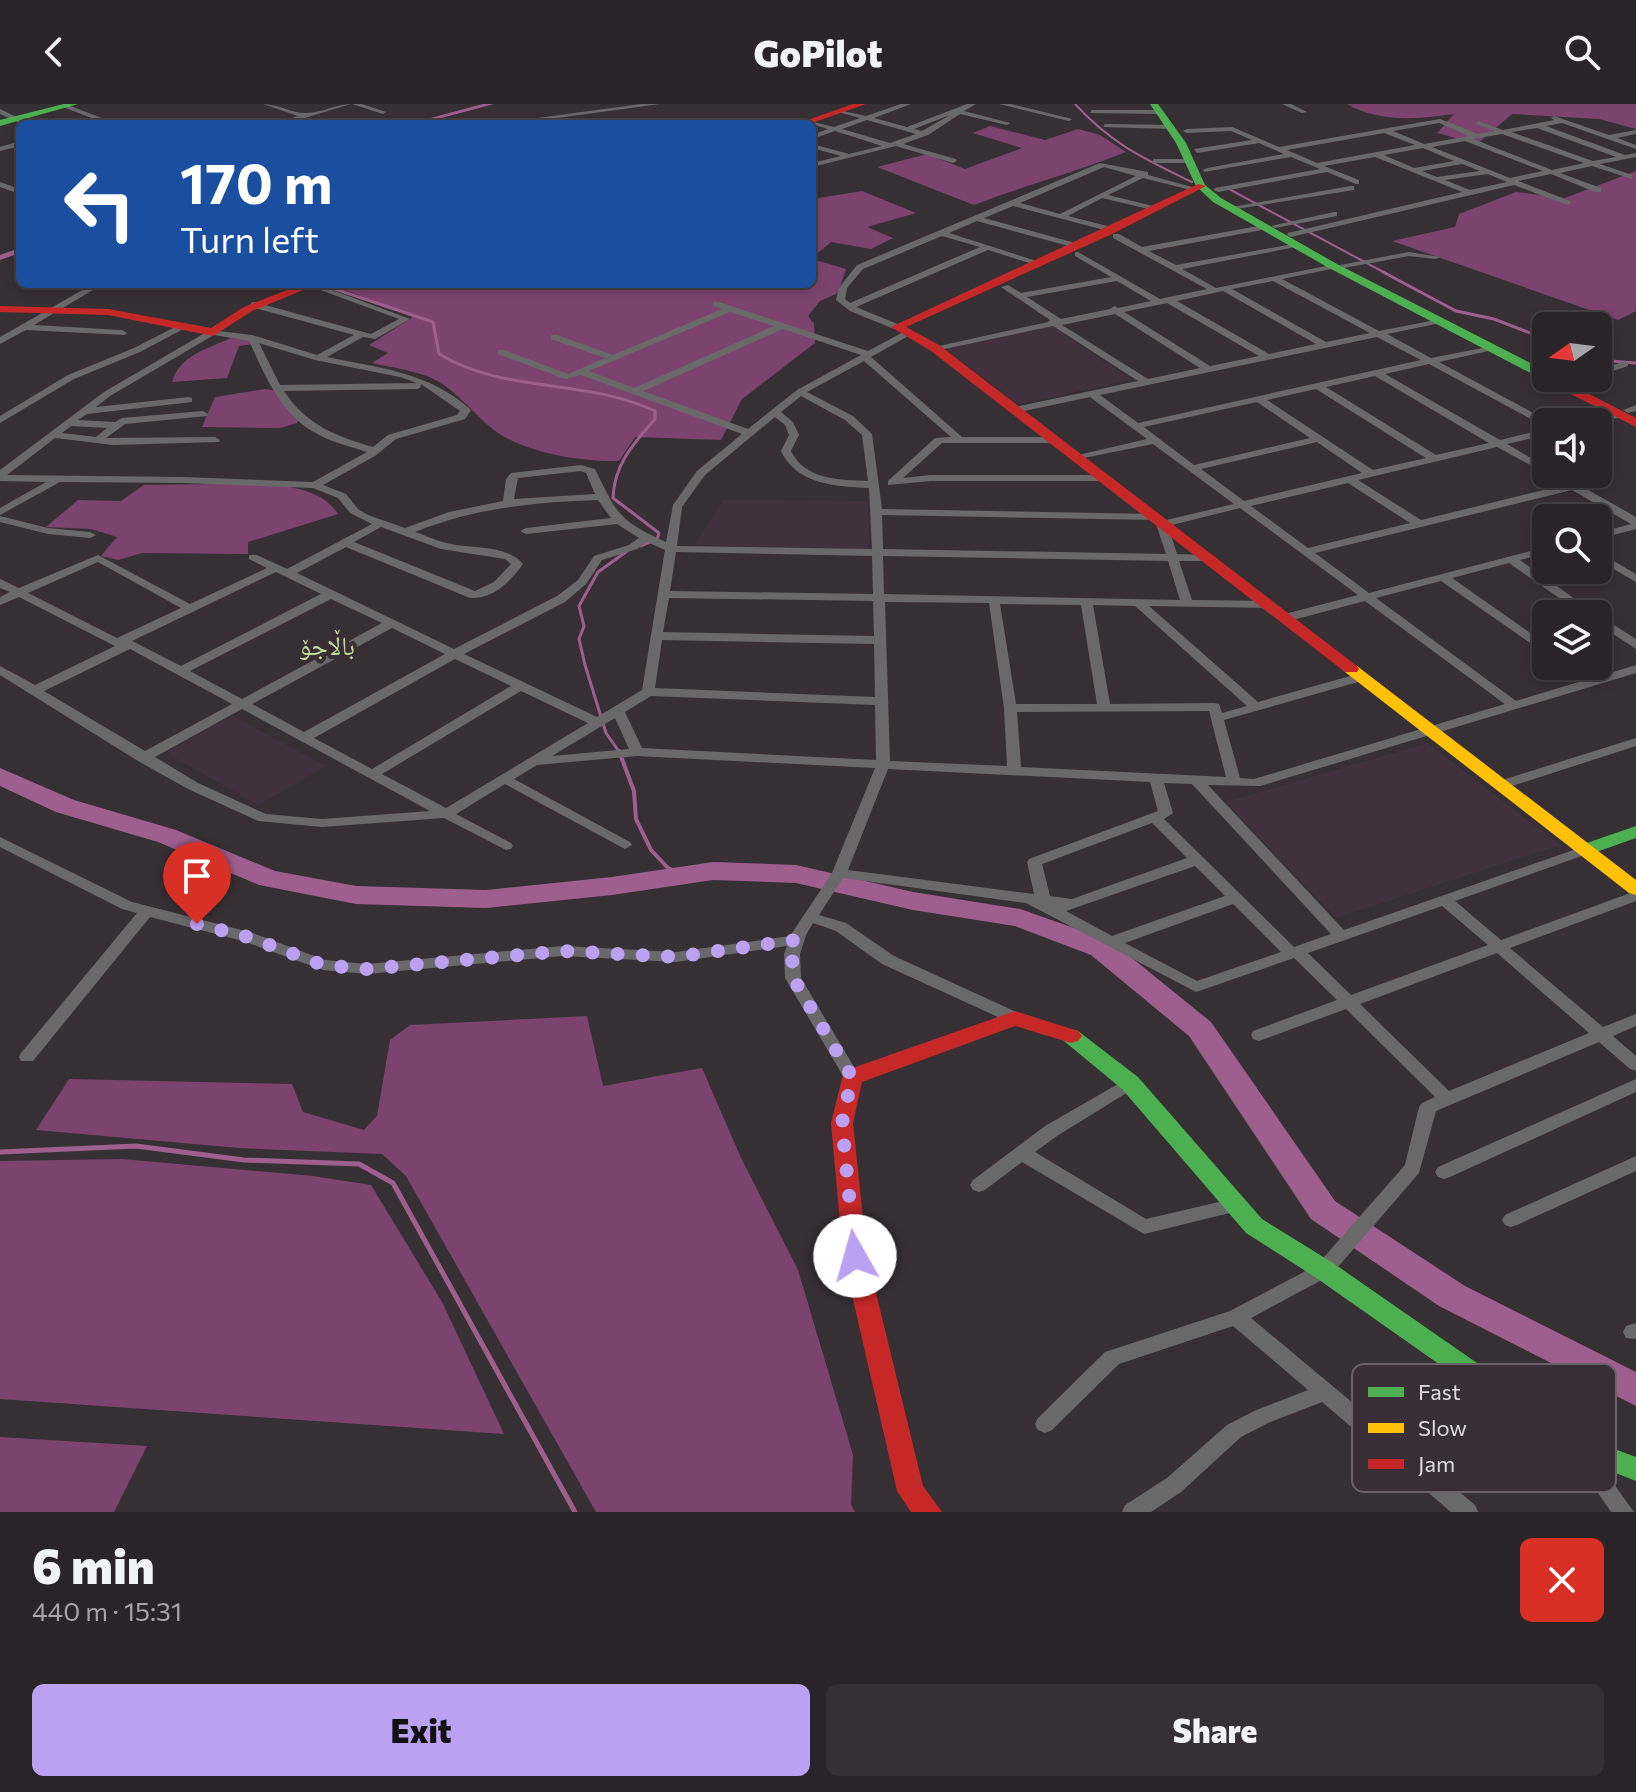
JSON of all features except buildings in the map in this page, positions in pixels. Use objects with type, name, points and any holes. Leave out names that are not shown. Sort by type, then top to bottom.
[{"type":"street","points":[[266,104],[306,116]]},
{"type":"street","points":[[292,120],[348,104]]},
{"type":"street","points":[[355,104],[383,112]]},
{"type":"street","points":[[528,120],[657,104]]},
{"type":"street","points":[[816,122],[840,111],[864,111],[908,104]]},
{"type":"street","points":[[907,129],[973,104]]},
{"type":"street","points":[[1002,104],[1069,119]]},
{"type":"street","points":[[1285,104],[1304,112]]},
{"type":"street","points":[[9,118],[63,105],[102,120]]},
{"type":"street","points":[[1092,112],[1161,107],[1178,130],[1202,177]]},
{"type":"street","points":[[961,110],[1007,123]]},
{"type":"street","points":[[816,164],[927,134],[961,110]]},
{"type":"street","points":[[864,111],[927,134]]},
{"type":"street","points":[[816,128],[833,129],[864,111]]},
{"type":"street","points":[[1316,165],[1558,119],[1636,147]]},
{"type":"street","points":[[1278,149],[1440,121],[1476,136]]},
{"type":"street","points":[[1478,123],[1629,177]]},
{"type":"street","points":[[1536,125],[1636,161]]},
{"type":"street","points":[[1105,126],[1232,129],[1327,170],[1353,185],[1245,206]]},
{"type":"street","points":[[816,128],[833,129],[953,161]]},
{"type":"street","points":[[1386,131],[1567,203]]},
{"type":"street","points":[[1608,137],[1636,132]]},
{"type":"street","points":[[1464,138],[1598,190]]},
{"type":"street","points":[[648,692],[665,594],[666,547],[681,498],[701,473],[800,392],[867,355],[903,329],[1151,213],[1259,141]]},
{"type":"street","points":[[816,147],[851,157]]},
{"type":"street","points":[[1375,154],[1470,193]]},
{"type":"street","points":[[1202,177],[1291,155]]},
{"type":"street","points":[[1141,250],[1290,231],[1636,155]]},
{"type":"street","points":[[1156,161],[1202,177],[1438,321],[1532,369]]},
{"type":"street","points":[[1413,170],[1462,161]]},
{"type":"street","points":[[1327,170],[1202,177],[1145,174],[1103,165],[856,270],[840,294],[840,300],[849,307],[903,329],[935,348],[1636,889]]},
{"type":"street","points":[[1437,179],[1489,172]]},
{"type":"street","points":[[1061,216],[1145,174]]},
{"type":"street","points":[[0,184],[14,190]]},
{"type":"street","points":[[1102,196],[1151,213]]},
{"type":"street","points":[[1012,203],[1061,216],[1141,250],[1325,345]]},
{"type":"street","points":[[1175,268],[1334,214]]},
{"type":"street","points":[[977,218],[1077,250],[1120,278],[1268,357]]},
{"type":"street","points":[[942,233],[988,247],[1030,270]]},
{"type":"street","points":[[849,307],[988,247]]},
{"type":"street","points":[[935,348],[1054,321],[1365,261],[1409,254],[1436,257]]},
{"type":"street","points":[[1012,292],[1030,270]]},
{"type":"street","points":[[903,329],[1012,292],[1120,278]]},
{"type":"street","points":[[1274,278],[1532,415]]},
{"type":"street","points":[[1380,287],[1532,361]]},
{"type":"street","points":[[0,341],[92,288]]},
{"type":"street","points":[[0,477],[83,411],[139,373],[254,305],[301,288]]},
{"type":"street","points":[[254,305],[372,337],[406,319],[323,288]]},
{"type":"street","points":[[1012,292],[1146,382]]},
{"type":"street","points":[[716,304],[867,355],[958,438]]},
{"type":"street","points":[[501,352],[568,377],[731,308]]},
{"type":"street","points":[[0,309],[108,312],[252,338],[318,358],[415,379],[466,410],[461,417],[392,437],[375,451],[315,485]]},
{"type":"street","points":[[1114,309],[1208,369]]},
{"type":"street","points":[[1015,410],[1438,321]]},
{"type":"street","points":[[0,420],[71,377],[137,350],[184,326]]},
{"type":"street","points":[[635,391],[782,326]]},
{"type":"street","points":[[24,327],[122,333]]},
{"type":"street","points":[[318,358],[362,334]]},
{"type":"street","points":[[554,337],[613,358]]},
{"type":"street","points":[[252,338],[278,388],[310,426],[375,451]]},
{"type":"street","points":[[1137,426],[1490,348]]},
{"type":"street","points":[[1612,368],[1625,364]]},
{"type":"street","points":[[582,372],[749,433]]},
{"type":"street","points":[[1376,373],[1532,463]]},
{"type":"street","points":[[278,388],[417,386]]},
{"type":"street","points":[[1317,386],[1435,459]]},
{"type":"street","points":[[800,392],[849,418],[867,434],[875,498],[883,764],[839,873],[796,940],[792,954],[793,978],[852,1077],[842,1123],[855,1256],[911,1491],[928,1512]]},
{"type":"street","points":[[1591,392],[1631,414]]},
{"type":"street","points":[[1092,394],[1514,705]]},
{"type":"street","points":[[1259,399],[1371,474]]},
{"type":"street","points":[[83,411],[189,400]]},
{"type":"street","points":[[775,412],[789,424],[794,435],[786,451],[789,461],[798,469],[875,498],[1158,520],[1242,505],[1532,435]]},
{"type":"street","points":[[100,438],[122,421],[203,414]]},
{"type":"street","points":[[68,423],[117,425]]},
{"type":"street","points":[[53,435],[100,438],[113,442],[215,440]]},
{"type":"street","points":[[1193,468],[1319,439]]},
{"type":"street","points":[[875,498],[930,444],[939,440],[1054,440]]},
{"type":"street","points":[[1078,458],[1156,440]]},
{"type":"street","points":[[508,502],[511,479],[515,475],[581,468],[591,471],[599,497],[619,520],[666,547],[877,555],[1207,558]]},
{"type":"street","points":[[0,477],[315,485],[336,493],[358,514],[381,523],[453,550],[509,556],[517,564],[502,581],[474,595],[344,542]]},
{"type":"street","points":[[0,512],[60,478]]},
{"type":"street","points":[[892,483],[931,478],[1103,478]]},
{"type":"street","points":[[1349,479],[1419,524]]},
{"type":"street","points":[[1306,552],[1565,488]]},
{"type":"street","points":[[1576,488],[1636,524]]},
{"type":"street","points":[[405,532],[458,511],[508,502],[599,497]]},
{"type":"street","points":[[0,519],[48,531],[90,535]]},
{"type":"street","points":[[526,531],[619,520]]},
{"type":"street","points":[[1158,520],[1175,558],[1187,603]]},
{"type":"street","points":[[35,690],[191,609],[282,571],[381,523]]},
{"type":"street","points":[[1612,532],[1636,524]]},
{"type":"street","points":[[304,738],[454,654],[561,599],[582,582],[601,556],[636,546],[647,537]]},
{"type":"street","points":[[1285,618],[1532,554]]},
{"type":"street","points":[[253,557],[595,721]]},
{"type":"street","points":[[0,601],[98,558],[191,609]]},
{"type":"street","points":[[1511,559],[1570,600]]},
{"type":"street","points":[[1612,564],[1636,579]]},
{"type":"street","points":[[1443,577],[1532,640]]},
{"type":"street","points":[[0,583],[122,645],[181,671],[506,846]]},
{"type":"street","points":[[181,671],[331,594]]},
{"type":"street","points":[[665,594],[1268,605]]},
{"type":"street","points":[[994,600],[1010,708],[1014,771]]},
{"type":"street","points":[[1086,601],[1104,708]]},
{"type":"street","points":[[1137,602],[1256,707]]},
{"type":"street","points":[[143,758],[390,624]]},
{"type":"street","points":[[1612,629],[1636,645]]},
{"type":"street","points":[[657,636],[879,640]]},
{"type":"street","points":[[537,761],[637,752],[1255,783],[1636,669]]},
{"type":"street","points":[[0,670],[143,758],[263,818],[322,823],[446,814],[537,761],[595,721],[648,692],[881,701]]},
{"type":"street","points":[[1217,718],[1361,677]]},
{"type":"street","points":[[371,775],[520,686]]},
{"type":"street","points":[[1010,708],[1214,707],[1234,782]]},
{"type":"street","points":[[617,709],[637,752]]},
{"type":"street","points":[[1501,785],[1636,742]]},
{"type":"street","points":[[1042,904],[1034,862],[1166,813],[1156,778]]},
{"type":"street","points":[[505,779],[625,845]]},
{"type":"street","points":[[1195,779],[1341,936]]},
{"type":"street","points":[[1154,817],[1234,898],[1447,1099]]},
{"type":"street","points":[[1042,904],[1196,987],[1636,832]]},
{"type":"street","points":[[0,841],[127,906],[248,937],[323,965],[367,969],[563,951],[676,957],[796,940]]},
{"type":"street","points":[[839,873],[1042,904],[1073,904],[1196,860]]},
{"type":"street","points":[[1259,1035],[1636,896]]},
{"type":"street","points":[[1111,942],[1234,898]]},
{"type":"street","points":[[1444,899],[1497,948],[1636,1065]]},
{"type":"street","points":[[815,910],[888,960],[1015,1018],[1075,1037],[1130,1083],[1254,1226],[1324,1270],[1459,1364]]},
{"type":"street","points":[[27,1057],[147,911]]},
{"type":"street","points":[[852,1077],[1015,1018]]},
{"type":"street","points":[[1045,1424],[1112,1358],[1236,1317],[1324,1270],[1413,1168],[1428,1107],[1636,1020]]},
{"type":"street","points":[[979,1185],[1051,1131],[1130,1083]]},
{"type":"street","points":[[1444,1172],[1636,1085]]},
{"type":"street","points":[[1022,1153],[1144,1227],[1236,1205]]},
{"type":"street","points":[[1511,1220],[1636,1163]]},
{"type":"street","points":[[1236,1317],[1352,1415]]},
{"type":"street","points":[[1133,1512],[1174,1485],[1234,1431],[1325,1392]]},
{"type":"street","points":[[1616,1461],[1636,1469]]},
{"type":"street","points":[[1443,1492],[1467,1512]]},
{"type":"street","points":[[1609,1492],[1623,1512]]},
{"type":"shaded area","points":[[1347,104],[1636,104],[1636,129],[1599,119],[1512,114],[1477,144],[1437,133],[1454,114],[1386,117]]},
{"type":"shaded area","points":[[990,126],[1045,140],[1078,129],[1100,135],[1126,152],[974,205],[877,167],[927,154],[965,169],[1022,148],[973,133]]},
{"type":"shaded area","points":[[1636,171],[1636,311],[1618,320],[1612,318],[1612,312],[1595,312],[1392,241],[1455,227],[1459,214],[1516,192],[1565,198]]},
{"type":"shaded area","points":[[862,191],[916,213],[867,227],[893,238],[871,249],[831,242],[816,255],[818,198]]},
{"type":"shaded area","points":[[816,260],[846,269],[838,293],[820,301],[808,316],[814,324],[815,343],[742,399],[721,440],[635,437],[619,461],[571,458],[521,445],[494,430],[437,381],[414,372],[372,363],[388,353],[369,345],[413,317],[341,288],[816,288]]},
{"type":"shaded area","points":[[1052,326],[1131,380],[1018,404],[943,347]]},
{"type":"shaded area","points":[[231,338],[252,340],[253,344],[239,346],[227,378],[172,382],[188,359]]},
{"type":"shaded area","points":[[265,389],[278,391],[297,423],[280,428],[202,427],[215,397]]},
{"type":"shaded area","points":[[264,484],[299,489],[328,502],[338,514],[248,542],[248,554],[142,553],[118,560],[101,556],[117,537],[91,529],[46,527],[78,500],[121,501],[144,485]]},
{"type":"shaded area","points":[[723,500],[868,501],[869,549],[695,545]]},
{"type":"shaded area","points":[[228,718],[237,718],[326,766],[258,805],[170,755],[171,750]]},
{"type":"shaded area","points":[[1428,743],[1560,845],[1336,918],[1226,802]]},
{"type":"shaded area","points":[[587,1016],[603,1086],[702,1068],[741,1158],[798,1270],[853,1455],[851,1505],[855,1512],[596,1512],[406,1176],[382,1154],[239,1148],[36,1130],[69,1079],[292,1084],[303,1112],[364,1130],[377,1116],[390,1040],[410,1025]]},
{"type":"shaded area","points":[[122,1159],[313,1176],[371,1185],[442,1302],[504,1434],[0,1399],[0,1161]]},
{"type":"shaded area","points":[[0,1437],[147,1446],[114,1512],[0,1512]]},
{"type":"waterway","points":[[427,120],[491,104]]},
{"type":"waterway","points":[[1075,104],[1116,140],[1143,158],[1192,182]]},
{"type":"waterway","points":[[1229,189],[1387,274]]},
{"type":"waterway","points":[[0,258],[16,252]]},
{"type":"waterway","points":[[1383,272],[1456,311],[1494,319],[1532,334]]},
{"type":"waterway","points":[[332,288],[433,322],[439,354],[464,367],[518,381],[601,394],[655,411],[655,419],[621,464],[614,486],[613,498],[659,533],[657,539],[641,546]]},
{"type":"waterway","points":[[1612,361],[1636,363]]},
{"type":"waterway","points":[[619,752],[606,733],[585,665],[579,639],[584,626],[579,606],[598,572],[626,552]]},
{"type":"waterway","points":[[619,752],[634,791],[636,819],[651,850],[668,868],[684,875]]},
{"type":"waterway","points":[[0,776],[65,806],[167,836],[269,879],[356,895],[486,899],[612,886],[713,871],[796,874],[913,901],[1020,918],[1101,948],[1200,1029],[1323,1210],[1452,1296],[1585,1364]]},
{"type":"waterway","points":[[0,1152],[136,1146],[244,1160],[359,1164],[393,1183],[575,1512]]},
{"type":"waterway","points":[[1616,1380],[1636,1390]]},
{"type":"traffic: fast","points":[[0,123],[74,104]]},
{"type":"traffic: fast","points":[[1154,104],[1181,143],[1201,186],[1217,200],[1333,266],[1532,369]]},
{"type":"traffic: fast","points":[[1585,850],[1636,832]]},
{"type":"traffic: fast","points":[[1071,1036],[1130,1083],[1254,1226],[1324,1270],[1459,1364]]},
{"type":"traffic: fast","points":[[1616,1461],[1636,1469]]},
{"type":"traffic: slow","points":[[1351,669],[1636,889]]},
{"type":"traffic: jam","points":[[812,120],[862,104]]},
{"type":"traffic: jam","points":[[897,327],[1108,232],[1201,186]]},
{"type":"traffic: jam","points":[[0,309],[108,312],[213,332],[248,309],[302,288]]},
{"type":"traffic: jam","points":[[897,327],[935,348],[1351,669]]},
{"type":"traffic: jam","points":[[1576,392],[1636,423]]},
{"type":"traffic: jam","points":[[928,1512],[911,1491],[855,1256],[842,1123],[852,1077],[1015,1018],[1071,1036]]},
{"type":"district","name":"باڵاجۆ","points":[[327,644]]},
{"type":"route","points":[[197,924],[248,937],[323,965],[367,969],[563,951],[676,957],[796,940],[792,954],[793,978],[852,1077],[842,1123],[855,1256]]}]
